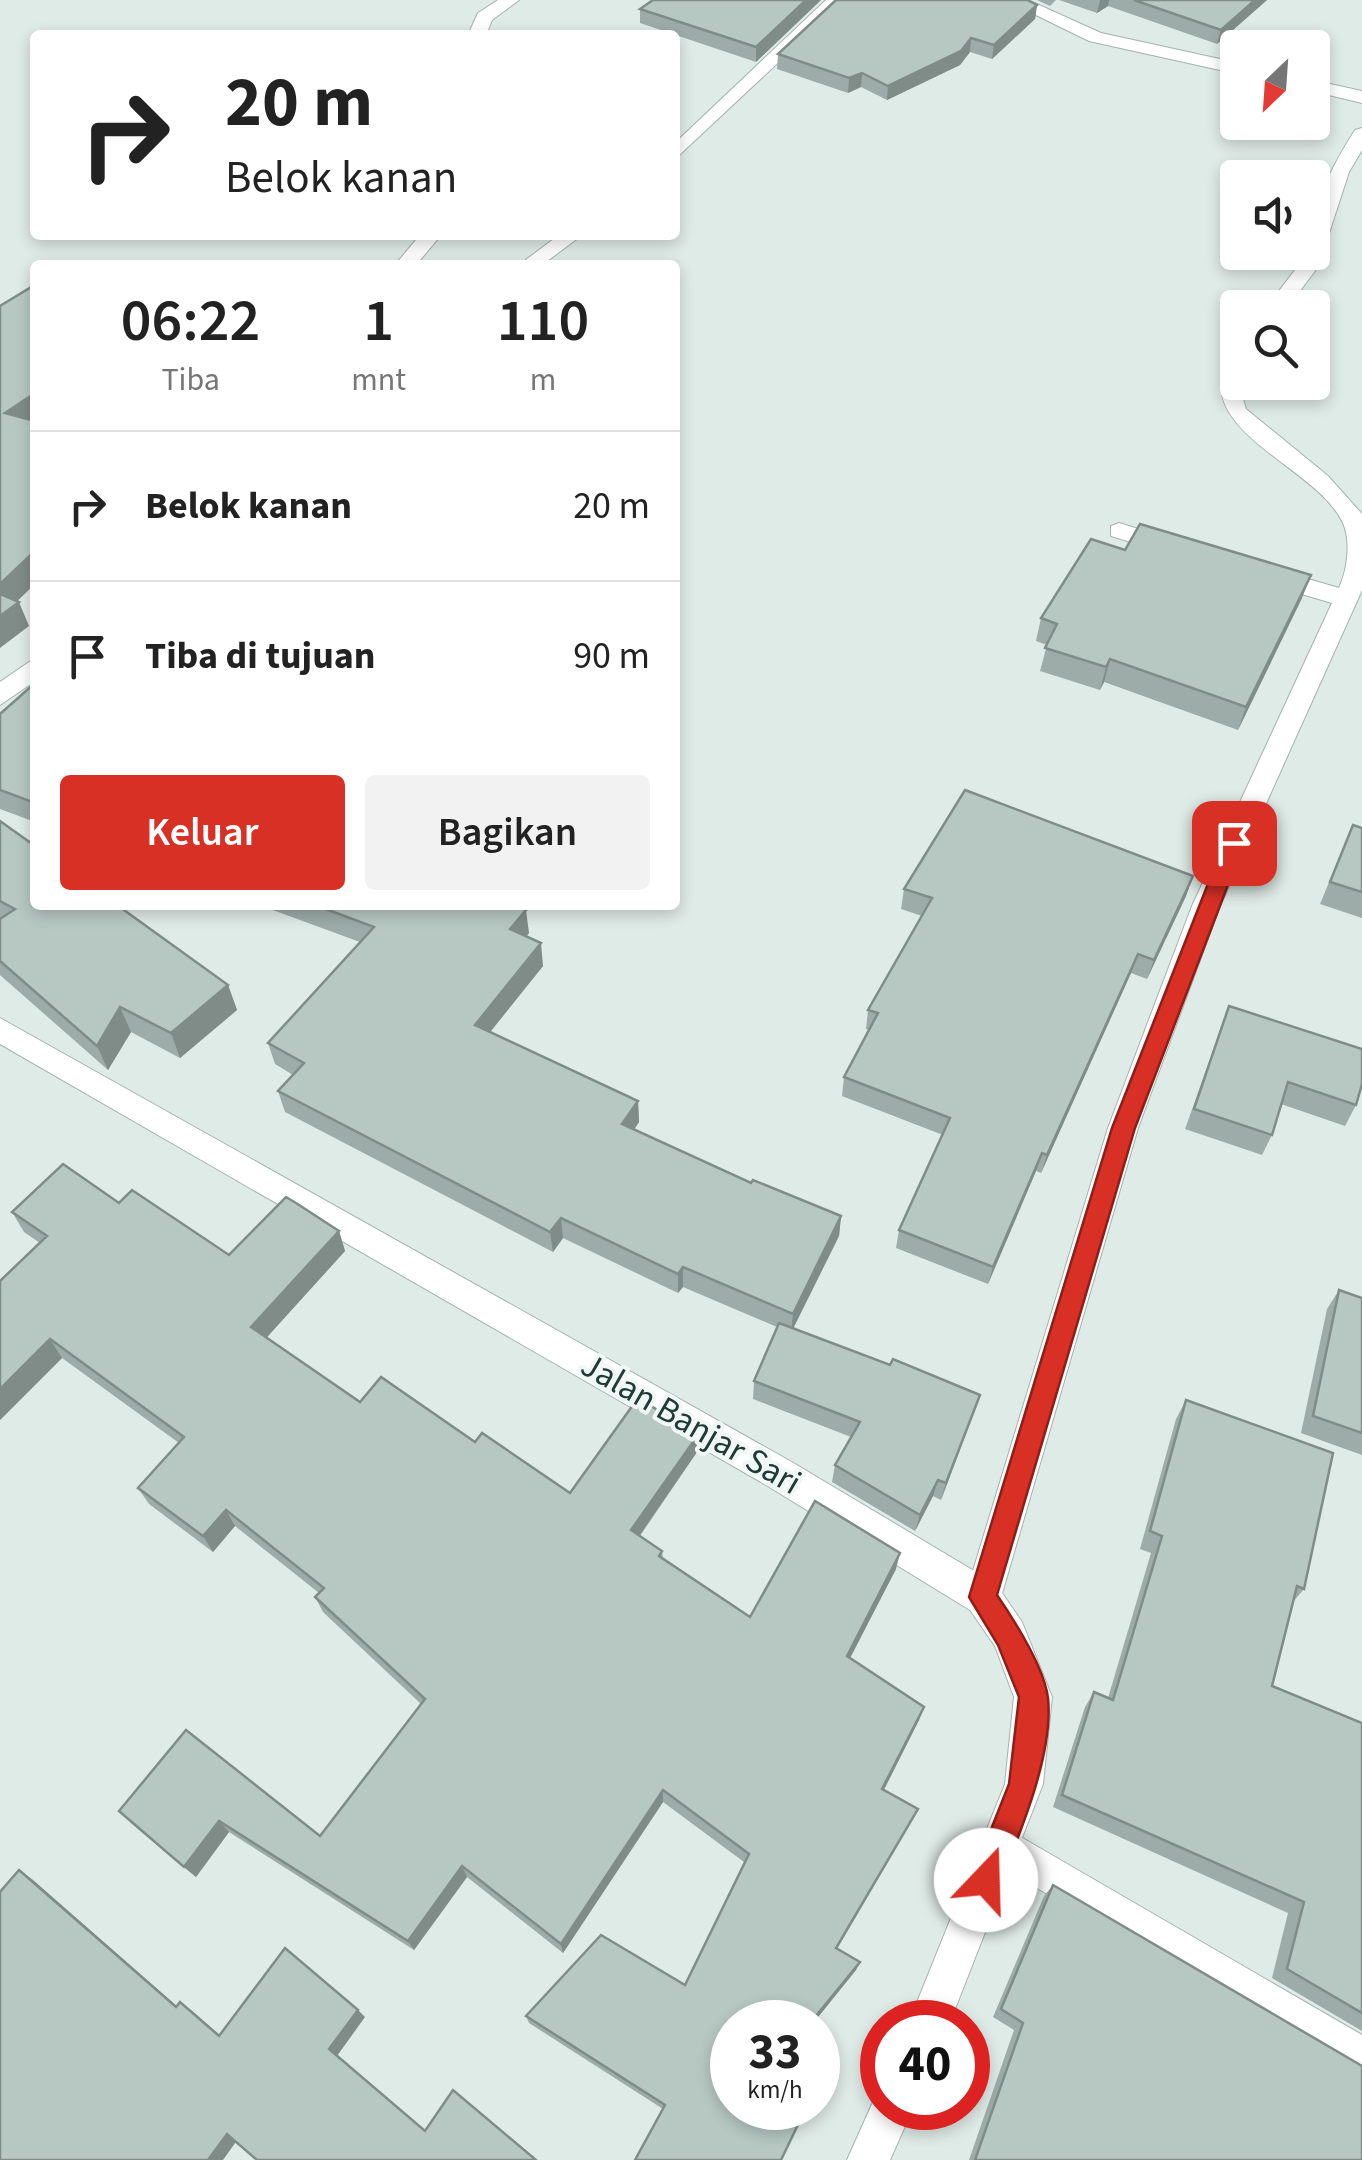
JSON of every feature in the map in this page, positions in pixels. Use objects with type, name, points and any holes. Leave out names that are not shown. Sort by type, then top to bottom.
[{"type":"street","points":[[479,30],[484,17],[510,0]]},
{"type":"street","points":[[680,149],[836,0]]},
{"type":"street","points":[[1014,0],[1095,37],[1220,65]]},
{"type":"street","points":[[1330,90],[1362,96]]},
{"type":"street","points":[[1290,290],[1308,268],[1340,172],[1362,134]]},
{"type":"street","points":[[409,260],[427,240]]},
{"type":"street","points":[[536,260],[565,240]]},
{"type":"street","points":[[982,1597],[1124,1128],[1206,906],[1359,570],[1356,521],[1296,459],[1236,412],[1233,400]]},
{"type":"street","points":[[1119,531],[1194,553]]},
{"type":"street","points":[[1250,570],[1343,598]]},
{"type":"street","points":[[0,696],[30,671]]},
{"type":"street","name":"Jalan Banjar Sari","points":[[0,1030],[778,1472],[982,1597],[1008,1636],[1034,1697],[1024,1784],[939,2000]]},
{"type":"street","points":[[1000,1844],[1362,2058]]},
{"type":"street","points":[[868,2160],[882,2130]]},
{"type":"building","points":[[653,0],[806,0],[756,47],[640,9]]},
{"type":"building","points":[[836,0],[1027,0],[1037,5],[994,45],[971,38],[961,51],[888,86],[862,73],[849,78],[778,54]]},
{"type":"building","points":[[1134,0],[1255,0],[1221,30]]},
{"type":"building","points":[[30,288],[30,396],[5,413],[30,420],[30,556],[0,584],[0,306]]},
{"type":"building","points":[[1140,524],[1311,575],[1246,707],[1110,659],[1106,667],[1045,648],[1057,624],[1041,618],[1091,539],[1125,550]]},
{"type":"building","points":[[0,594],[19,602],[0,616]]},
{"type":"building","points":[[30,687],[30,801],[0,790],[0,714]]},
{"type":"building","points":[[965,790],[1193,876],[1154,960],[1138,954],[1047,1155],[1042,1153],[993,1267],[899,1230],[950,1118],[844,1077],[878,1013],[868,1010],[932,898],[904,889]]},
{"type":"building","points":[[0,821],[30,842],[30,910],[124,910],[228,985],[171,1033],[120,1007],[97,1046],[0,961],[0,919],[15,909],[0,901]]},
{"type":"building","points":[[1353,825],[1362,828],[1362,892],[1330,882]]},
{"type":"building","points":[[328,910],[526,910],[510,929],[541,943],[475,1025],[638,1101],[622,1124],[751,1183],[753,1180],[841,1216],[793,1314],[683,1267],[678,1274],[561,1218],[550,1232],[278,1091],[304,1063],[268,1043],[374,927]]},
{"type":"building","points":[[1229,1006],[1362,1049],[1362,1084],[1356,1105],[1288,1082],[1272,1135],[1194,1109]]},
{"type":"building","points":[[63,1164],[119,1203],[132,1190],[229,1255],[286,1197],[339,1231],[251,1327],[360,1402],[381,1377],[475,1442],[482,1433],[570,1493],[638,1398],[698,1435],[631,1530],[662,1551],[659,1556],[750,1617],[815,1501],[900,1553],[847,1656],[924,1707],[882,1789],[918,1809],[836,1948],[860,1962],[829,2000],[710,2000],[710,2130],[795,2130],[781,2160],[635,2160],[665,2105],[526,2016],[601,1935],[685,1985],[749,1854],[663,1790],[561,1944],[462,1866],[408,1941],[219,1821],[184,1867],[119,1811],[186,1730],[320,1836],[425,1699],[315,1597],[324,1588],[226,1510],[203,1536],[138,1488],[184,1437],[50,1339],[0,1389],[0,1281],[47,1236],[12,1212]]},
{"type":"building","points":[[1339,1290],[1362,1298],[1362,1433],[1313,1416]]},
{"type":"building","points":[[779,1323],[890,1365],[893,1359],[980,1395],[946,1483],[938,1480],[920,1515],[835,1465],[860,1422],[754,1381]]},
{"type":"building","points":[[1186,1400],[1333,1453],[1304,1589],[1297,1586],[1272,1686],[1362,1723],[1362,2013],[1287,1969],[1304,1902],[1062,1795],[1094,1692],[1113,1700],[1162,1536],[1150,1531]]},
{"type":"building","points":[[19,1870],[176,2007],[180,2002],[219,2036],[285,1948],[358,2010],[329,2049],[425,2131],[453,2090],[536,2160],[257,2160],[227,2134],[208,2160],[0,2160],[0,1892]]},
{"type":"building","points":[[1053,1885],[1362,2066],[1362,2160],[975,2160],[986,2130],[990,2130],[990,2117],[1023,2023],[1001,2009]]},
{"type":"route","points":[[986,1880],[1024,1784],[1034,1697],[1008,1636],[982,1597],[1124,1128],[1206,906],[1234,843]]}]
